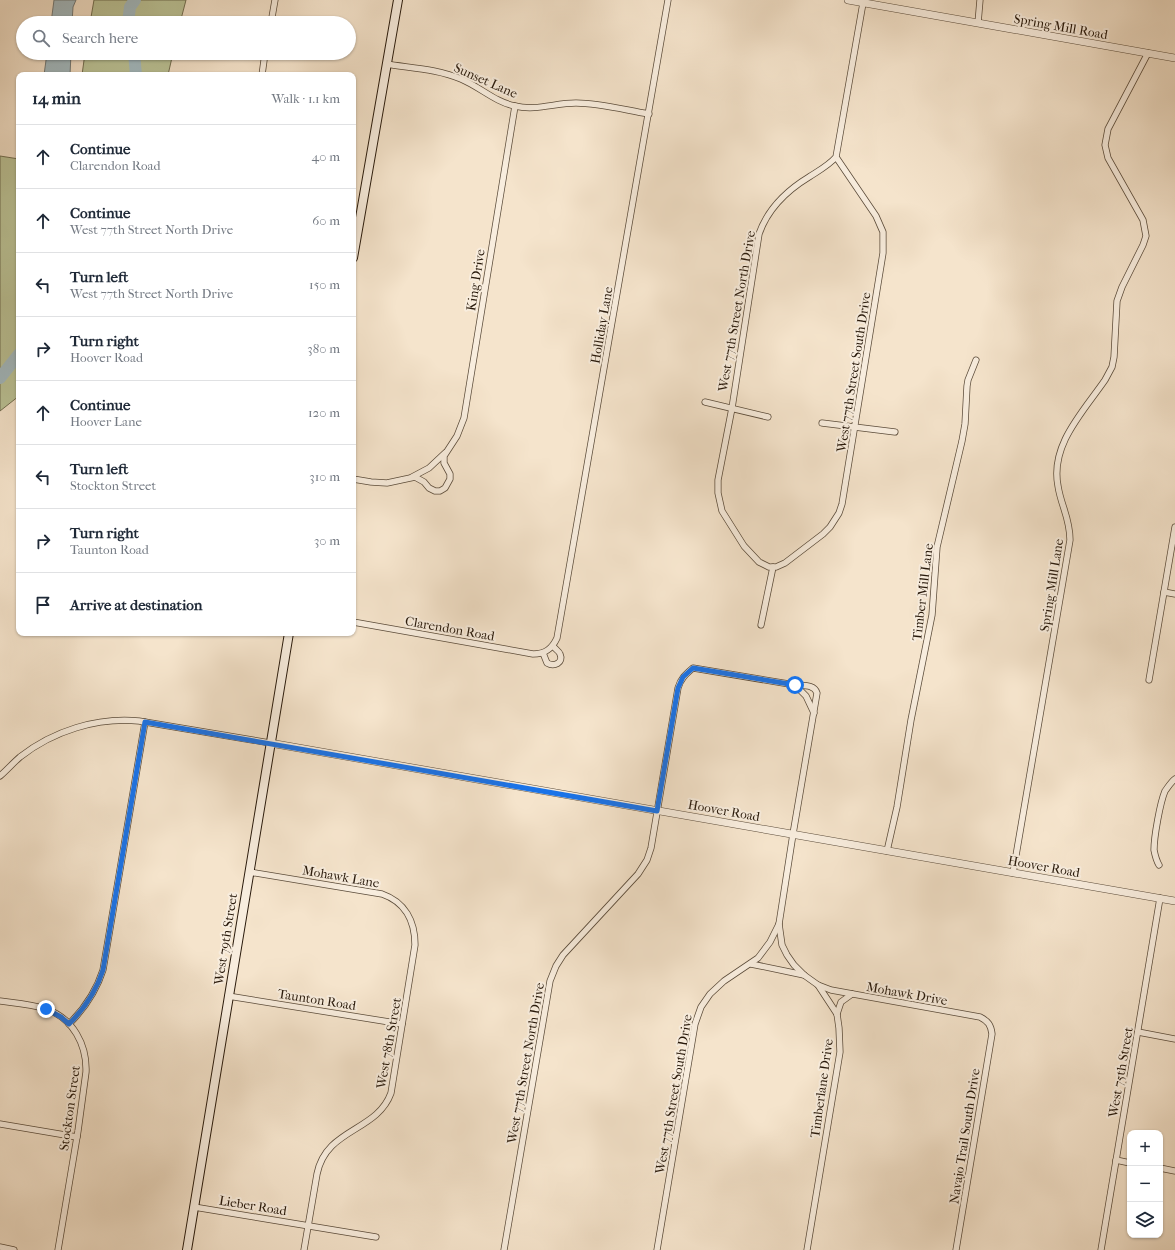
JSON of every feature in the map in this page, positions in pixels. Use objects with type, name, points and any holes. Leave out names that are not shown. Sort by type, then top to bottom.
[{"type":"main road","points":[[356,240],[398,0]]},
{"type":"main road","name":"West 79th Street","points":[[187,1250],[288,636]]},
{"type":"street","points":[[272,16],[274,0]]},
{"type":"street","name":"Holliday Lane","points":[[548,650],[557,638],[668,0]]},
{"type":"street","name":"Spring Mill Road","points":[[848,0],[1175,58]]},
{"type":"street","points":[[978,23],[980,0]]},
{"type":"street","points":[[836,157],[862,2]]},
{"type":"street","name":"Spring Mill Lane","points":[[1013,873],[1070,540],[1068,519],[1057,484],[1057,466],[1059,455],[1067,434],[1106,380],[1112,367],[1117,301],[1146,236],[1143,220],[1108,158],[1105,145],[1108,129],[1148,53]]},
{"type":"street","points":[[262,72],[264,60]]},
{"type":"street","name":"Sunset Lane","points":[[386,64],[457,77],[475,85],[500,101],[515,106],[538,108],[582,103],[648,114]]},
{"type":"street","name":"King Drive","points":[[356,480],[387,483],[400,481],[411,477],[429,468],[446,453],[457,436],[464,418],[515,106]]},
{"type":"street","name":"West 77th Street North Drive","points":[[771,567],[758,562],[744,546],[722,511],[719,499],[718,480],[732,408],[759,234],[763,223],[772,208],[786,193],[826,166],[836,157]]},
{"type":"street","name":"West 77th Street South Drive","points":[[771,567],[785,563],[823,534],[836,519],[842,504],[882,261],[884,242],[881,226],[875,213],[836,157]]},
{"type":"street","name":"Timber Mill Lane","points":[[887,851],[897,807],[911,720],[932,615],[937,547],[962,441],[965,424],[968,380],[976,360]]},
{"type":"street","points":[[705,402],[768,417]]},
{"type":"street","points":[[822,423],[895,432]]},
{"type":"street","points":[[411,477],[419,479],[435,491],[440,491],[445,488],[450,479],[450,474],[444,463],[446,453]]},
{"type":"street","points":[[1149,680],[1175,527]]},
{"type":"street","points":[[761,626],[771,567]]},
{"type":"street","points":[[1164,592],[1175,594]]},
{"type":"street","name":"Clarendon Road","points":[[356,623],[531,654],[548,650]]},
{"type":"street","points":[[548,650],[560,654],[561,658],[557,664],[552,665],[546,661],[548,650]]},
{"type":"street","name":"West 77th Street North Drive","points":[[504,1250],[548,986],[556,966],[563,954],[642,869],[651,848],[678,688],[683,677],[693,668],[795,685]]},
{"type":"street","points":[[795,685],[806,696],[814,713]]},
{"type":"street","name":"West 77th Street South Drive","points":[[657,1250],[694,1024],[704,1002],[714,989],[751,964],[764,951],[779,924],[817,693],[815,688],[810,686],[795,685]]},
{"type":"street","points":[[0,776],[17,760],[37,745],[69,730],[106,721],[122,720],[145,722],[270,743]]},
{"type":"street","points":[[0,1001],[46,1009],[61,1017],[69,1024],[90,1000],[103,970],[145,722]]},
{"type":"street","name":"Hoover Road","points":[[270,743],[1175,901]]},
{"type":"street","points":[[1159,865],[1156,860],[1154,850],[1161,806],[1166,790],[1175,779]]},
{"type":"street","name":"Mohawk Lane","points":[[249,872],[382,894],[401,905],[407,912],[414,927]]},
{"type":"street","name":"West 75th Street","points":[[1101,1250],[1160,898]]},
{"type":"street","name":"Timberlane Drive","points":[[779,924],[782,945],[787,955],[804,975],[818,985],[837,1014],[840,1028],[840,1052],[807,1250]]},
{"type":"street","name":"West 78th Street","points":[[304,1250],[319,1168],[325,1153],[336,1141],[376,1115],[385,1105],[390,1096],[415,945],[414,927]]},
{"type":"street","points":[[751,964],[804,975]]},
{"type":"street","name":"Mohawk Drive","points":[[818,985],[831,990],[980,1017],[990,1025]]},
{"type":"street","points":[[837,1014],[840,1002],[853,994]]},
{"type":"street","name":"Taunton Road","points":[[228,996],[402,1024]]},
{"type":"street","name":"Stockton Street","points":[[58,1250],[77,1138],[87,1062],[81,1040],[69,1024]]},
{"type":"street","name":"Navajo Trail South Drive","points":[[956,1250],[992,1034],[990,1025]]},
{"type":"street","points":[[1138,1032],[1175,1039]]},
{"type":"street","points":[[0,1124],[77,1138]]},
{"type":"street","points":[[1116,1160],[1127,1162]]},
{"type":"street","points":[[1163,1169],[1175,1171]]},
{"type":"street","name":"Lieber Road","points":[[194,1207],[376,1237]]},
{"type":"street","points":[[0,1248],[14,1250]]},
{"type":"green space","points":[[94,0],[186,0],[182,16],[91,16]]},
{"type":"green space","points":[[84,60],[171,60],[169,72],[82,72]]},
{"type":"green space","points":[[0,156],[16,159],[16,398],[0,411]]},
{"type":"water","points":[[54,0],[76,0],[73,7],[72,16],[52,16]]},
{"type":"water","points":[[46,60],[71,60],[70,72],[44,72]]},
{"type":"waterway","points":[[129,16],[130,7],[135,0]]},
{"type":"waterway","points":[[135,60],[136,72]]},
{"type":"waterway","points":[[0,378],[16,358]]},
{"type":"route","points":[[46,1009],[52,1011],[69,1024],[90,1000],[99,982],[106,957],[113,907],[145,722],[657,811],[678,688],[680,681],[684,676],[693,668],[795,685]]}]
